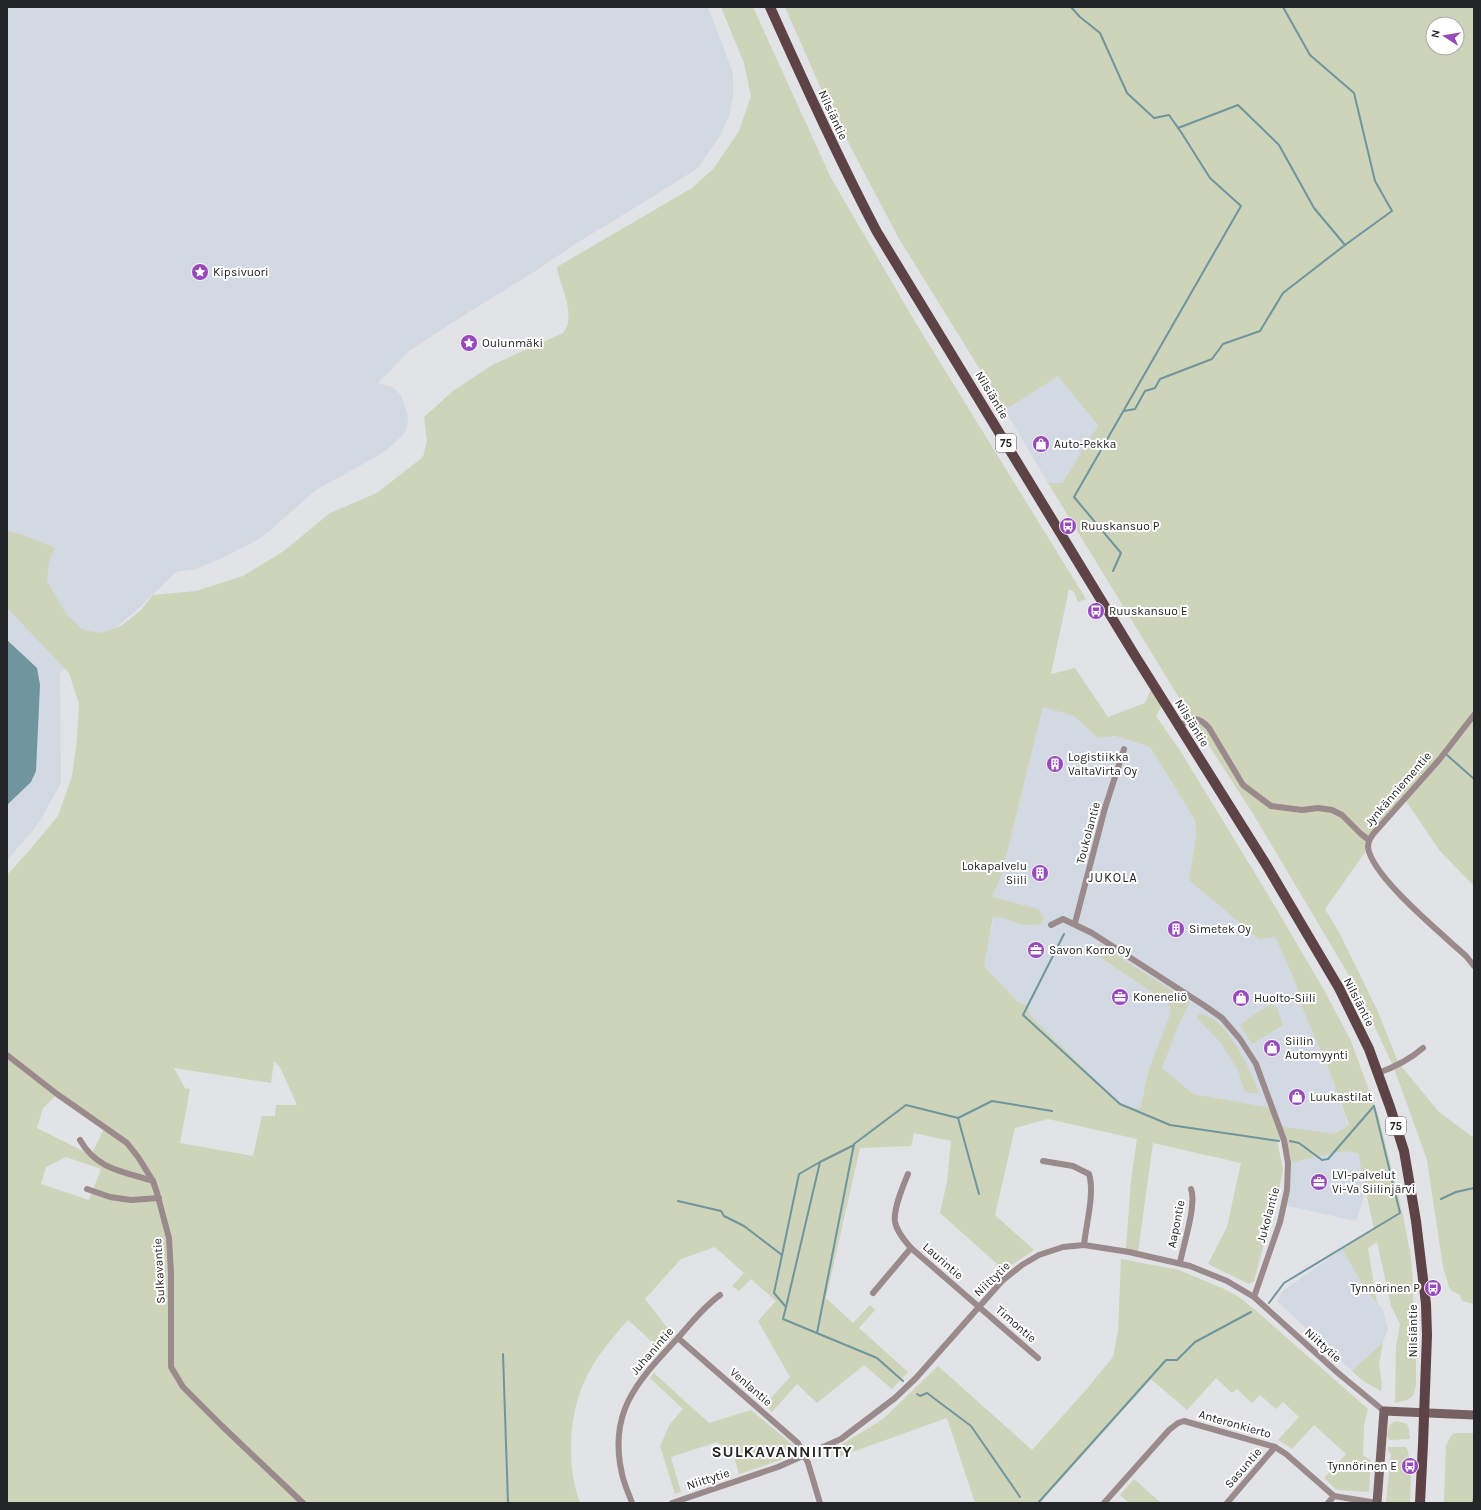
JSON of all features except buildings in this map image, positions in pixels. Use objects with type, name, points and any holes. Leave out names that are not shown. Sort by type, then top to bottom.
[{"type":"main road","name":"Nilsiäntie","points":[[770,7],[843,167],[877,232],[1179,726],[1267,866],[1339,988],[1369,1049],[1404,1151],[1416,1221],[1426,1304],[1424,1414],[1420,1503]]},
{"type":"street","name":"Jynkänniementie","points":[[1474,715],[1439,760],[1369,840],[1368,846],[1370,857],[1393,888],[1466,956],[1474,966]]},
{"type":"street","points":[[1179,726],[1192,719],[1202,720],[1210,728],[1243,785],[1271,806],[1302,810],[1318,808],[1332,810],[1342,815],[1369,840]]},
{"type":"street","name":"Toukolantie","points":[[1075,924],[1106,808],[1124,749]]},
{"type":"street","name":"Jukolantie","points":[[1051,925],[1064,919],[1092,933],[1222,1018],[1240,1039],[1256,1064],[1266,1095],[1284,1140],[1288,1162],[1287,1190],[1280,1222],[1254,1297]]},
{"type":"street","points":[[1378,1073],[1394,1068],[1409,1060],[1423,1048]]},
{"type":"street","name":"Sulkavantie","points":[[7,1056],[57,1094],[127,1143],[138,1157],[153,1181],[169,1238],[172,1273],[171,1367],[183,1387],[303,1503]]},
{"type":"street","points":[[80,1140],[85,1150],[99,1162],[114,1169],[153,1181]]},
{"type":"street","points":[[1043,1161],[1073,1166],[1089,1174],[1091,1180],[1091,1190],[1084,1245]]},
{"type":"street","name":"Laurintie","points":[[908,1174],[901,1190],[895,1221],[901,1237],[911,1248],[979,1307]]},
{"type":"street","points":[[87,1189],[110,1197],[131,1200],[159,1198]]},
{"type":"street","name":"Aapontie","points":[[1180,1263],[1189,1225],[1193,1194],[1191,1189]]},
{"type":"street","name":"Niittytie","points":[[672,1503],[764,1472],[805,1456],[840,1439],[895,1398],[936,1357],[1002,1281],[1022,1265],[1039,1256],[1063,1247],[1084,1245],[1129,1252],[1180,1263],[1227,1281],[1254,1297],[1384,1411]]},
{"type":"street","name":"Laurintie","points":[[873,1294],[911,1248]]},
{"type":"street","name":"Juhanintie","points":[[632,1503],[622,1475],[618,1443],[621,1419],[628,1400],[647,1370],[678,1338],[702,1310],[720,1296]]},
{"type":"street","name":"Timontie","points":[[979,1307],[1038,1358]]},
{"type":"street","name":"Venlantie","points":[[678,1338],[798,1443],[805,1456],[820,1503]]},
{"type":"street","points":[[1328,1503],[1334,1496],[1377,1503],[1384,1411],[1424,1414],[1474,1415]]},
{"type":"street","name":"Anteronkierto","points":[[1104,1503],[1169,1430],[1178,1423],[1184,1421],[1275,1447],[1286,1454],[1334,1496]]},
{"type":"street","name":"Sasuntie","points":[[1227,1503],[1275,1447]]},
{"type":"shaded area","points":[[7,7],[708,7],[733,73],[733,96],[730,114],[720,136],[698,168],[577,243],[409,351],[378,383],[392,387],[401,395],[408,416],[407,427],[402,436],[391,446],[379,455],[316,490],[261,538],[196,569],[176,572],[137,610],[60,673],[61,783],[41,819],[31,833],[7,860]]},
{"type":"shaded area","points":[[1058,375],[1098,427],[1062,483],[1048,483],[1005,410]]},
{"type":"shaded area","name":"JUKOLA","points":[[1043,706],[1074,716],[1098,738],[1115,736],[1150,747],[1195,820],[1196,836],[1189,880],[1275,937],[1296,984],[1303,1010],[1327,1065],[1358,1153],[1366,1190],[1356,1221],[1284,1205],[1288,1163],[1272,1108],[1193,1094],[1162,1069],[1149,1069],[1140,1109],[1120,1104],[1030,1015],[1028,1005],[1019,1003],[983,965],[993,922],[994,892],[1001,877]]},
{"type":"shaded area","points":[[1342,1249],[1364,1287],[1383,1310],[1388,1329],[1383,1342],[1352,1371],[1277,1301],[1283,1291]]},
{"type":"green space","points":[[721,7],[753,7],[831,178],[914,320],[1086,599],[1078,602],[1074,592],[1069,589],[1051,674],[1075,668],[1108,717],[1145,703],[1153,684],[1164,702],[1156,716],[1181,752],[1267,893],[1324,990],[1351,1041],[1379,1118],[1403,1215],[1411,1257],[1413,1313],[1416,1344],[1416,1386],[1413,1396],[1407,1400],[1395,1403],[1396,1347],[1400,1324],[1391,1306],[1377,1242],[1368,1248],[1377,1303],[1364,1287],[1342,1249],[1374,1230],[1358,1153],[1344,1151],[1288,1163],[1284,1140],[1277,1141],[1283,1169],[1254,1281],[1249,1284],[1208,1264],[1227,1227],[1241,1163],[1153,1143],[1138,1252],[1126,1249],[1131,1180],[1137,1139],[1048,1119],[1015,1128],[995,1215],[1034,1250],[1004,1270],[940,1213],[947,1182],[951,1141],[914,1133],[911,1146],[860,1148],[826,1298],[853,1323],[870,1305],[875,1310],[859,1328],[908,1372],[892,1389],[864,1365],[817,1403],[797,1384],[772,1412],[765,1405],[790,1377],[758,1321],[776,1301],[751,1279],[739,1291],[732,1286],[744,1273],[715,1247],[681,1259],[645,1299],[672,1334],[659,1348],[628,1320],[602,1351],[589,1372],[583,1384],[575,1409],[571,1436],[573,1476],[580,1503],[7,1503],[7,875],[58,816],[72,776],[77,740],[79,704],[69,673],[7,608],[7,531],[23,535],[55,548],[49,562],[47,581],[66,614],[83,630],[101,633],[121,626],[140,611],[153,595],[196,591],[243,576],[284,551],[330,513],[377,493],[423,457],[427,441],[424,417],[453,391],[492,365],[563,333],[568,323],[569,315],[567,301],[557,267],[692,188],[714,168],[739,131],[751,96],[744,63]],"holes":[[[1043,707],[1074,716],[1098,738],[1115,736],[1150,747],[1195,820],[1196,836],[1189,880],[1259,939],[1275,937],[1296,984],[1303,1010],[1327,1065],[1349,1125],[1335,1134],[1279,1126],[1272,1108],[1193,1094],[1162,1068],[1179,1024],[1190,1002],[1099,944],[1096,949],[1097,955],[1168,1003],[1171,1012],[1149,1069],[1140,1109],[1120,1104],[1030,1015],[1028,1005],[1019,1003],[984,966],[993,917],[1004,918],[1019,924],[1033,925],[1041,924],[1044,918],[1038,909],[993,897],[1001,877]],[[274,1061],[280,1067],[297,1105],[276,1105],[275,1116],[262,1116],[253,1156],[180,1143],[190,1089],[185,1088],[174,1068],[271,1083]],[[57,1094],[105,1127],[91,1155],[37,1128],[43,1108]],[[66,1157],[101,1169],[89,1200],[41,1184],[46,1167]]]},
{"type":"green space","points":[[785,7],[1474,7],[1474,715],[1374,833],[1368,848],[1325,909],[1340,934],[1378,1012],[1398,1062],[1438,1111],[1474,1138],[1474,1304],[1462,1301],[1460,1295],[1452,1291],[1449,1287],[1443,1267],[1427,1160],[1394,1068],[1357,989],[1255,817],[1192,719],[1048,483],[1062,483],[1098,426],[1058,376],[1005,410],[898,237],[825,98]]},
{"type":"green space","points":[[1474,720],[1474,886],[1440,851],[1406,801],[1447,755]]},
{"type":"green space","points":[[1271,1004],[1277,1008],[1283,1025],[1252,1044],[1240,1025]]},
{"type":"green space","points":[[1199,1014],[1209,1017],[1219,1024],[1228,1034],[1244,1059],[1259,1094],[1245,1092],[1238,1070],[1220,1042],[1197,1018]]},
{"type":"green space","points":[[1121,1259],[1179,1270],[1222,1288],[1239,1297],[1368,1409],[1364,1425],[1363,1455],[1371,1460],[1369,1492],[1337,1490],[1324,1478],[1346,1454],[1314,1425],[1292,1449],[1278,1440],[1299,1417],[1283,1402],[1276,1409],[1260,1395],[1252,1403],[1237,1389],[1232,1393],[1216,1378],[1187,1410],[1151,1379],[1040,1503],[975,1503],[947,1418],[838,1457],[839,1446],[883,1419],[938,1366],[1032,1450],[1085,1391],[1113,1357],[1118,1332]]},
{"type":"green space","points":[[1383,1342],[1379,1365],[1382,1384],[1381,1391],[1363,1381],[1352,1371]]},
{"type":"green space","points":[[654,1373],[709,1423],[751,1410],[794,1446],[798,1454],[739,1474],[734,1456],[717,1442],[671,1457],[681,1492],[675,1494],[660,1446],[670,1424],[683,1409],[650,1378]]},
{"type":"green space","points":[[1397,1421],[1407,1424],[1410,1439],[1390,1440],[1387,1436],[1389,1426]]},
{"type":"green space","points":[[1454,1433],[1474,1433],[1474,1503],[1444,1503],[1446,1446],[1450,1437]]},
{"type":"green space","points":[[1388,1447],[1406,1447],[1408,1451],[1411,1475],[1410,1503],[1386,1503],[1391,1454],[1388,1451]]},
{"type":"green space","points":[[1134,1479],[1161,1503],[1129,1503],[1120,1495]]},
{"type":"water","points":[[7,640],[37,668],[40,685],[36,771],[31,782],[7,805]]},
{"type":"waterway","points":[[1071,7],[1080,17],[1100,33],[1127,93],[1154,118],[1169,115],[1210,178],[1241,206],[1074,497],[1121,553],[1113,571]]},
{"type":"waterway","points":[[1283,7],[1310,55],[1354,93],[1375,181],[1392,211],[1345,245]]},
{"type":"waterway","points":[[1124,411],[1135,409],[1145,391],[1155,388],[1160,379],[1212,359],[1223,344],[1260,331],[1283,293],[1345,245],[1314,208],[1279,145],[1238,105],[1178,128]]},
{"type":"waterway","points":[[1447,755],[1474,779]]},
{"type":"waterway","points":[[1064,934],[1023,1015],[1120,1104],[1170,1125],[1279,1141]]},
{"type":"waterway","points":[[958,1118],[992,1101],[1052,1111]]},
{"type":"waterway","points":[[817,1333],[854,1144],[906,1105],[958,1118],[979,1194]]},
{"type":"waterway","points":[[1290,1141],[1299,1143],[1322,1160],[1328,1159],[1374,1106]]},
{"type":"waterway","points":[[1269,1303],[1284,1283],[1400,1213],[1374,1106]]},
{"type":"waterway","points":[[782,1255],[799,1174],[854,1145]]},
{"type":"waterway","points":[[786,1307],[820,1162]]},
{"type":"waterway","points":[[1441,1199],[1456,1192],[1474,1188]]},
{"type":"waterway","points":[[678,1201],[721,1211],[724,1216],[744,1226],[782,1255],[774,1293],[786,1307],[783,1319],[877,1358],[903,1381]]},
{"type":"waterway","points":[[1038,1503],[1166,1360],[1177,1360],[1195,1342],[1251,1312]]},
{"type":"waterway","points":[[503,1354],[508,1503]]},
{"type":"waterway","points":[[917,1394],[920,1396],[927,1393],[971,1426],[1020,1497]]},
{"type":"waterway","points":[[1473,1503],[1474,1498]]},
{"type":"place","name":"Kipsivuori","points":[[200,272]]},
{"type":"place","name":"Oulunmäki","points":[[469,343]]},
{"type":"place","name":"Auto-Pekka","points":[[1041,444]]},
{"type":"place","name":"Ruuskansuo P","points":[[1068,526]]},
{"type":"place","name":"Ruuskansuo E","points":[[1096,611]]},
{"type":"place","name":"Logistiikka ValtaVirta Oy","points":[[1055,764]]},
{"type":"place","name":"Lokapalvelu Siili","points":[[1040,873]]},
{"type":"place","name":"Simetek Oy","points":[[1176,929]]},
{"type":"place","name":"Savon Korro Oy","points":[[1036,950]]},
{"type":"place","name":"Koneneliö","points":[[1120,997]]},
{"type":"place","name":"Huolto-Siili","points":[[1241,998]]},
{"type":"place","name":"Siilin Automyynti","points":[[1272,1048]]},
{"type":"place","name":"Luukastilat","points":[[1297,1097]]},
{"type":"place","name":"LVI-palvelut Vi-Va Siilinjärvi","points":[[1319,1182]]},
{"type":"place","name":"Tynnörinen P","points":[[1433,1288]]},
{"type":"place","name":"Tynnörinen E","points":[[1410,1466]]},
{"type":"district","name":"JUKOLA","points":[[1113,877]]},
{"type":"district","name":"SULKAVANNIITTY","points":[[782,1451]]}]
